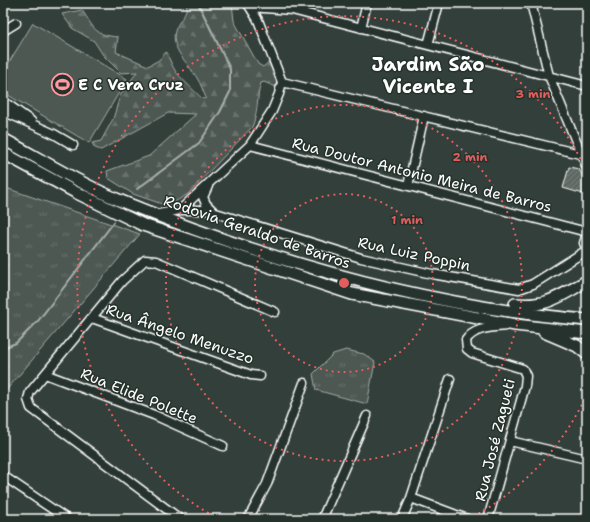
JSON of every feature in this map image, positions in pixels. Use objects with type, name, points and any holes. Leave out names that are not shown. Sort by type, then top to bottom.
[{"type":"highway","name":"Rodovia Geraldo de Barros","points":[[3,139],[114,197],[306,267],[421,295],[484,307],[587,320]]},
{"type":"highway","name":"Rodovia Geraldo de Barros","points":[[3,154],[77,194],[143,224],[352,294],[515,325],[587,333]]},
{"type":"highway","points":[[421,295],[538,305],[547,303],[587,281]]},
{"type":"highway","points":[[530,327],[577,346],[587,354]]},
{"type":"street","points":[[361,28],[367,3]]},
{"type":"street","points":[[428,45],[439,3]]},
{"type":"street","points":[[531,3],[549,76],[587,168]]},
{"type":"street","points":[[180,210],[250,145],[272,110],[282,82],[264,34],[249,5],[293,6],[361,28],[587,86]]},
{"type":"street","points":[[3,31],[16,23]]},
{"type":"street","points":[[282,82],[580,154]]},
{"type":"street","points":[[3,101],[43,129]]},
{"type":"street","points":[[3,111],[43,129],[73,145]]},
{"type":"street","points":[[408,186],[424,116]]},
{"type":"street","name":"Rua Doutor Antonio Meira de Barros","points":[[250,145],[587,233]]},
{"type":"street","name":"Rua Luiz Poppin","points":[[211,180],[204,192],[203,197],[206,204],[209,208],[230,218]]},
{"type":"street","name":"Rua Luiz Poppin","points":[[159,214],[180,210],[206,210],[361,258],[432,274],[519,288],[533,284],[587,250]]},
{"type":"street","points":[[587,233],[584,243],[587,250]]},
{"type":"street","points":[[180,519],[31,408],[28,399],[30,392],[122,281],[144,260],[156,262],[275,312]]},
{"type":"street","name":"Rua Ângelo Menuzzo","points":[[92,318],[251,375],[260,376]]},
{"type":"street","name":"Rua José Zagueti","points":[[488,519],[525,386],[525,373],[523,369],[472,353],[467,349],[466,340],[474,332],[515,325]]},
{"type":"street","name":"Rua Elide Polette","points":[[45,374],[154,415],[223,446]]},
{"type":"street","points":[[402,519],[411,498],[450,379]]},
{"type":"street","points":[[248,519],[267,484],[304,383]]},
{"type":"street","points":[[322,519],[367,416]]},
{"type":"street","points":[[510,440],[587,459]]},
{"type":"street","points":[[5,477],[67,519]]},
{"type":"street","points":[[411,498],[467,519]]},
{"type":"green space","points":[[182,3],[232,3],[234,21],[258,64],[263,67],[270,61],[279,85],[276,87],[264,82],[261,83],[258,94],[256,115],[252,127],[188,194],[168,206],[133,194],[108,178],[107,171],[149,156],[196,114],[168,113],[101,150],[95,148],[92,143],[101,141],[113,119],[120,96],[137,72],[121,73],[103,55],[94,41],[72,28],[62,14],[82,10],[96,30],[110,36],[118,37],[116,52],[148,66],[159,60],[166,52],[176,72],[203,99],[206,98],[200,83],[181,56],[175,44],[175,31],[187,5]]},
{"type":"green space","name":"E C Vera Cruz","points":[[33,23],[127,79],[89,143],[3,92],[3,72]]},
{"type":"green space","points":[[3,187],[140,234],[3,394]]},
{"type":"green space","points":[[346,350],[364,354],[375,362],[367,404],[316,390],[313,374],[333,354]]},
{"type":"building","points":[[569,167],[579,169],[587,185],[587,195],[563,188]]},
{"type":"waterway","points":[[137,189],[199,143],[220,112],[230,92],[230,69],[198,3]]},
{"type":"waterway","points":[[3,348],[16,343],[38,321],[114,222]]},
{"type":"place","name":"E C Vera Cruz","points":[[63,85]]},
{"type":"district","name":"Jardim São Vicente I","points":[[428,75]]}]
